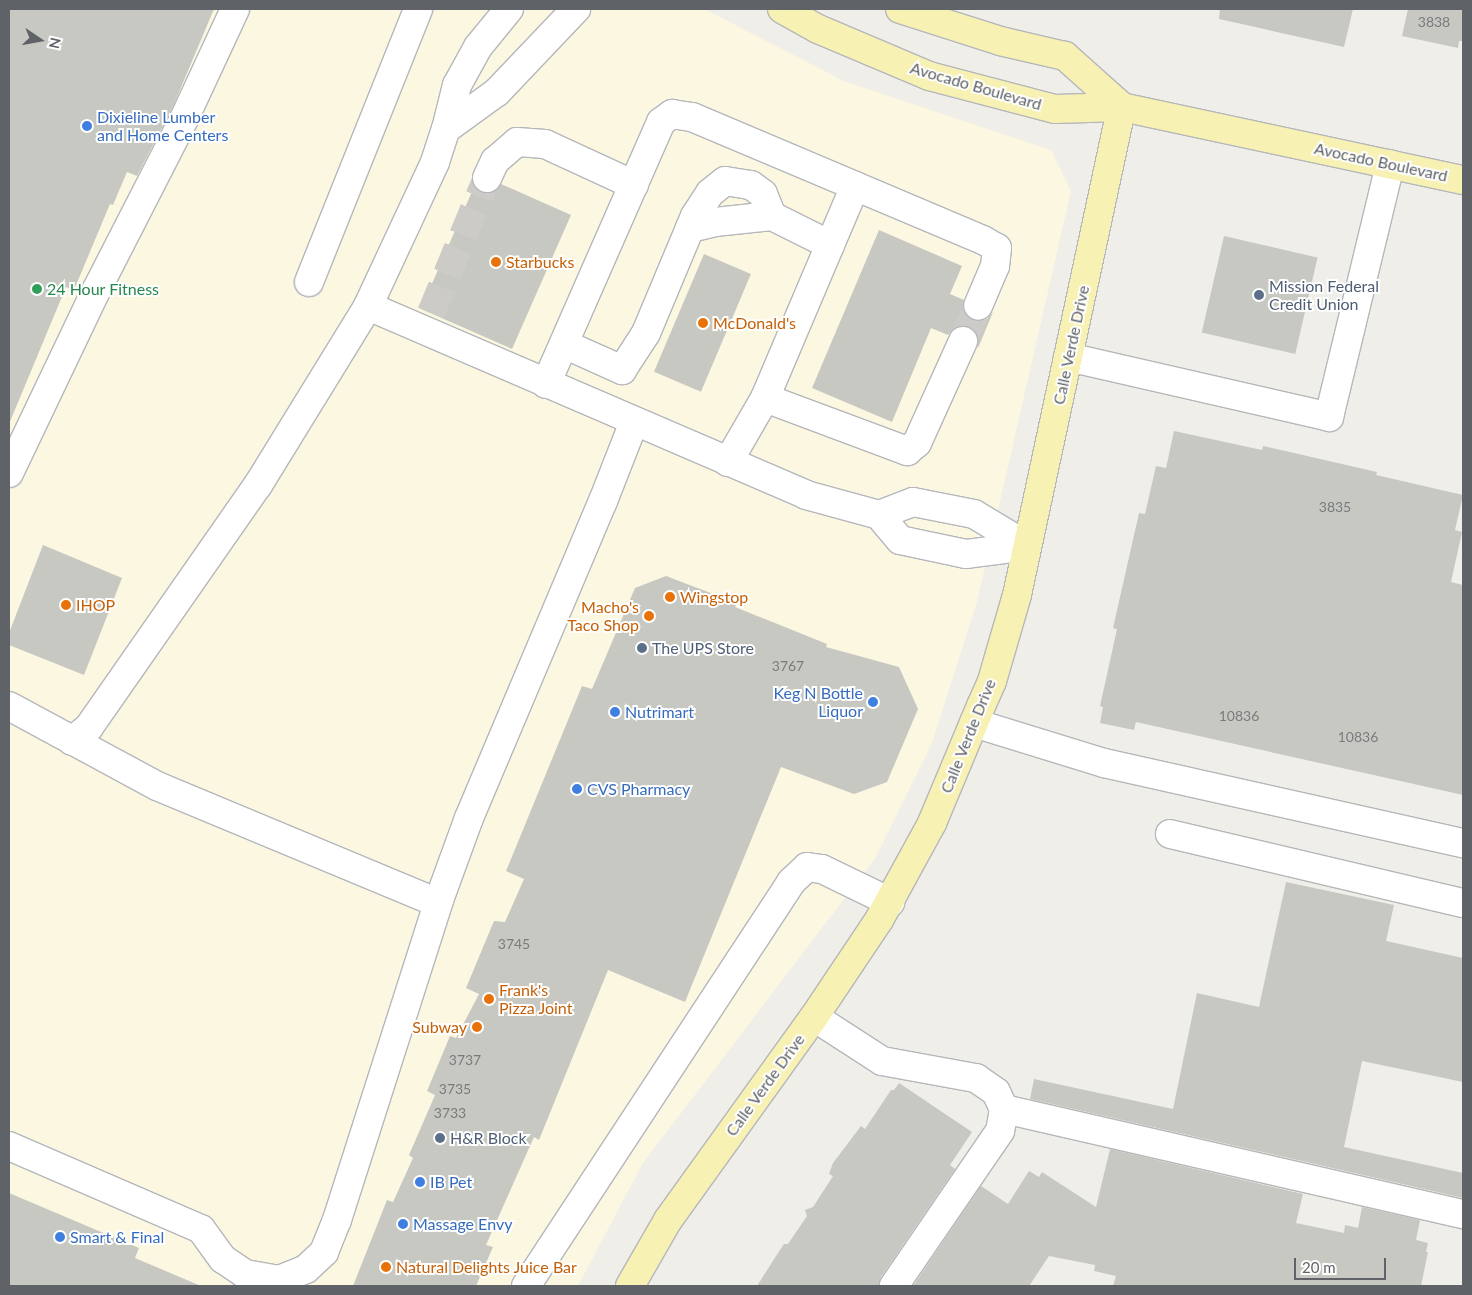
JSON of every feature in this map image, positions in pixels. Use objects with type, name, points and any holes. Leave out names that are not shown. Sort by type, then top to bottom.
[{"type":"main road","name":"Avocado Boulevard","points":[[782,9],[818,29],[929,76],[1055,109],[1122,107],[1463,180]]},
{"type":"main road","name":"Avocado Boulevard","points":[[900,9],[1000,41],[1065,56],[1122,107]]},
{"type":"main road","name":"Calle Verde Drive","points":[[630,1286],[668,1220],[814,1017],[890,902],[932,823],[992,681],[1017,595],[1122,107]]},
{"type":"lane","points":[[9,473],[96,291],[184,119],[235,9]]},
{"type":"lane","points":[[309,282],[418,9]]},
{"type":"lane","points":[[72,741],[88,727],[258,485],[368,306],[435,162],[446,129],[456,85],[478,47],[509,9]]},
{"type":"lane","points":[[446,129],[497,92],[576,9]]},
{"type":"lane","points":[[546,384],[661,122],[672,114],[692,116],[983,240],[997,248],[995,266],[978,306]]},
{"type":"lane","points":[[487,178],[495,161],[517,142],[545,144],[634,185]]},
{"type":"lane","points":[[1068,357],[1329,417],[1390,164]]},
{"type":"lane","points":[[564,344],[622,370],[646,333],[690,228],[710,194],[725,181],[751,185],[763,194],[772,216]]},
{"type":"lane","points":[[728,462],[765,398],[855,186]]},
{"type":"lane","points":[[690,228],[715,222],[772,216],[830,245]]},
{"type":"lane","points":[[368,306],[428,322],[546,384],[806,495],[879,515],[900,540],[966,554],[1027,546]]},
{"type":"lane","points":[[765,398],[907,451],[917,443],[963,342]]},
{"type":"lane","points":[[9,1146],[201,1229],[223,1259],[245,1274],[279,1280],[306,1270],[324,1252],[337,1220],[438,903],[469,818],[634,422]]},
{"type":"lane","points":[[879,515],[913,502],[974,514],[1027,546]]},
{"type":"lane","points":[[9,706],[157,786],[438,903]]},
{"type":"lane","points":[[974,723],[1104,763],[1463,843]]},
{"type":"lane","points":[[1170,834],[1463,903]]},
{"type":"lane","points":[[526,1286],[791,882],[807,867],[822,869],[890,902]]},
{"type":"lane","points":[[814,1017],[882,1061],[976,1078],[996,1092],[1004,1109],[1000,1131],[894,1286]]},
{"type":"lane","points":[[1004,1109],[1463,1214]]},
{"type":"shaded area","points":[[9,9],[704,9],[844,81],[1051,150],[1071,191],[977,602],[932,743],[876,857],[643,1163],[578,1286],[9,1286]]},
{"type":"building","name":"Dixieline Lumber and Home Centers","points":[[9,9],[214,9],[174,104],[137,176],[127,172],[113,205],[110,204],[74,290],[66,287],[9,424]]},
{"type":"building","points":[[1220,9],[1353,9],[1344,47],[1219,19]]},
{"type":"building","points":[[1408,9],[1463,9],[1463,41],[1459,41],[1458,48],[1402,36]]},
{"type":"building","name":"Starbucks","points":[[501,184],[571,215],[512,349],[421,309],[474,187],[481,192],[489,193],[496,190]]},
{"type":"building","points":[[879,230],[962,266],[950,294],[964,300],[963,308],[965,315],[971,320],[980,321],[987,319],[993,312],[978,348],[976,332],[969,327],[962,325],[954,328],[948,335],[931,328],[892,422],[812,388]]},
{"type":"building","name":"Mission Federal Credit Union","points":[[1224,236],[1318,258],[1295,354],[1202,332]]},
{"type":"building","name":"McDonald's","points":[[704,254],[751,274],[701,392],[654,372]]},
{"type":"building","points":[[1174,431],[1262,450],[1263,446],[1377,472],[1376,475],[1463,495],[1455,530],[1462,532],[1451,582],[1463,585],[1463,795],[1136,722],[1134,730],[1100,723],[1103,707],[1100,706],[1117,629],[1113,628],[1139,513],[1145,514],[1156,466],[1166,468]]},
{"type":"building","name":"IHOP","points":[[43,545],[122,578],[84,675],[9,645],[9,633]]},
{"type":"building","points":[[666,576],[737,603],[735,607],[827,644],[826,647],[899,667],[918,709],[887,782],[854,794],[781,767],[685,1002],[608,970],[539,1140],[534,1137],[486,1245],[493,1247],[476,1286],[353,1286],[387,1200],[393,1202],[413,1158],[409,1155],[435,1095],[427,1091],[450,1036],[456,1038],[479,994],[466,988],[494,921],[505,922],[524,879],[506,871],[582,686],[592,689],[635,588]]},
{"type":"building","points":[[1286,882],[1394,905],[1386,941],[1463,958],[1463,1082],[1362,1061],[1344,1147],[1463,1173],[1463,1198],[1030,1099],[1034,1079],[1173,1109],[1197,993],[1259,1007]]},
{"type":"building","points":[[899,1083],[972,1132],[950,1165],[955,1169],[881,1277],[879,1286],[757,1286],[784,1244],[788,1244],[807,1216],[805,1210],[813,1207],[833,1176],[829,1174],[833,1163],[861,1126],[865,1129],[891,1090],[894,1090]]},
{"type":"building","points":[[1110,1149],[1303,1194],[1296,1223],[1344,1233],[1345,1225],[1358,1228],[1362,1207],[1420,1220],[1416,1240],[1428,1243],[1421,1286],[1113,1286],[1116,1276],[1094,1271],[1095,1265],[1049,1256],[1029,1286],[913,1286],[981,1186],[1008,1204],[1029,1171],[1039,1177],[1042,1172],[1096,1207]]},
{"type":"building","name":"Smart & Final","points":[[9,1193],[139,1248],[135,1258],[201,1286],[9,1286]]},
{"type":"tunnel","points":[[431,313],[487,178]]},
{"type":"tunnel","points":[[963,341],[978,306]]},
{"type":"place","name":"Dixieline Lumber and Home Centers","points":[[87,126]]},
{"type":"place","name":"Starbucks","points":[[496,262]]},
{"type":"place","name":"24 Hour Fitness","points":[[37,289]]},
{"type":"place","name":"Mission Federal Credit Union","points":[[1259,295]]},
{"type":"place","name":"McDonald's","points":[[703,323]]},
{"type":"place","name":"Wingstop","points":[[670,597]]},
{"type":"place","name":"IHOP","points":[[66,605]]},
{"type":"place","name":"Macho's Taco Shop","points":[[649,616]]},
{"type":"place","name":"The UPS Store","points":[[642,648]]},
{"type":"place","name":"Keg N Bottle Liquor","points":[[873,702]]},
{"type":"place","name":"Nutrimart","points":[[615,712]]},
{"type":"place","name":"CVS Pharmacy","points":[[577,789]]},
{"type":"place","name":"Frank's Pizza Joint","points":[[489,999]]},
{"type":"place","name":"Subway","points":[[477,1027]]},
{"type":"place","name":"H&R Block","points":[[440,1138]]},
{"type":"place","name":"IB Pet","points":[[420,1182]]},
{"type":"place","name":"Massage Envy","points":[[403,1224]]},
{"type":"place","name":"Smart & Final","points":[[60,1237]]},
{"type":"place","name":"Natural Delights Juice Bar","points":[[386,1267]]}]
